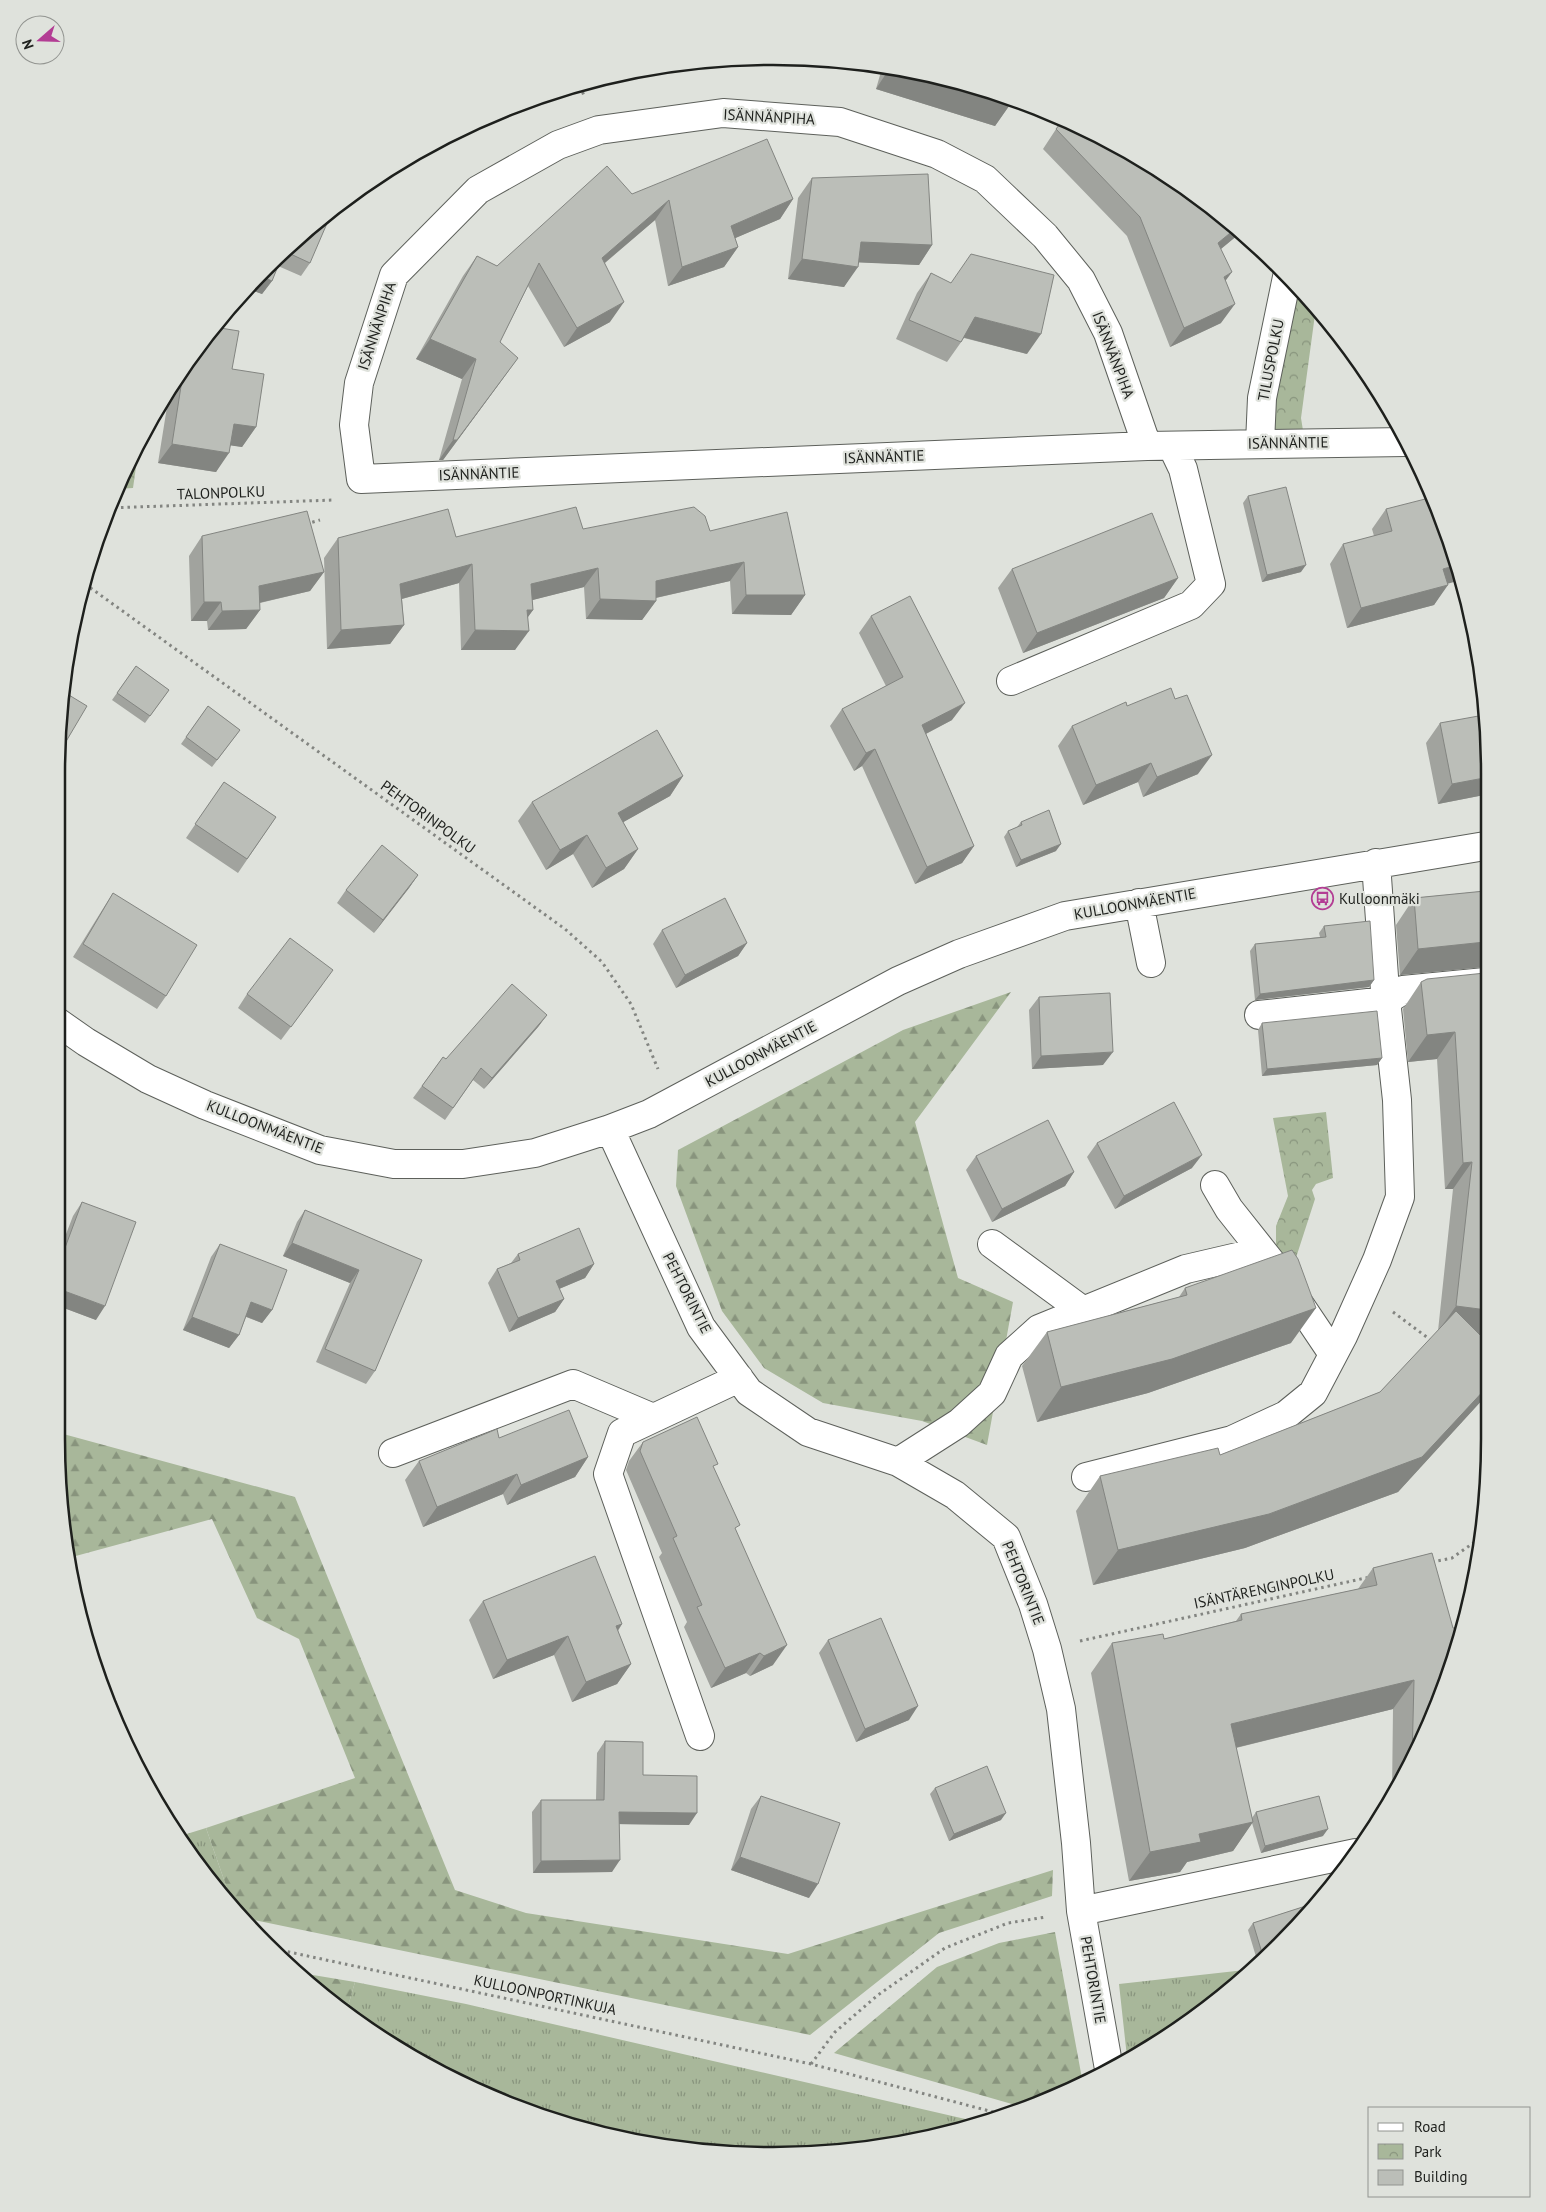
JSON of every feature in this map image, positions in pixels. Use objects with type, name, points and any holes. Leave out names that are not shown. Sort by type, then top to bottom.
[{"type":"street","name":"ISÄNNÄNPIHA","points":[[361,479],[354,425],[359,382],[394,275],[478,190],[558,145],[599,130],[723,113],[840,122],[937,154],[985,178],[1046,236],[1081,280],[1108,333],[1159,446],[1182,469],[1211,584],[1190,605],[1012,682]]},
{"type":"street","name":"TILUSPOLKU","points":[[1260,443],[1262,398],[1285,285]]},
{"type":"street","name":"ISÄNNÄNTIE","points":[[361,479],[1159,446],[1398,442]]},
{"type":"street","name":"KULLOONMÄENTIE","points":[[65,1028],[148,1078],[205,1105],[320,1150],[385,1162],[463,1164],[535,1153],[610,1129],[649,1114],[898,981],[959,954],[1065,916],[1481,846]]},
{"type":"street","points":[[1086,1477],[1232,1440],[1286,1415],[1313,1393],[1333,1354],[1377,1260],[1400,1197],[1397,1100],[1386,1001],[1376,863]]},
{"type":"street","points":[[1139,903],[1151,962]]},
{"type":"street","points":[[1259,1016],[1386,1001],[1404,990],[1481,982]]},
{"type":"street","name":"PEHTORINTIE","points":[[610,1129],[701,1327],[749,1392],[808,1432],[898,1462],[955,1495],[1006,1537],[1033,1604],[1048,1649],[1061,1709],[1076,1843],[1081,1911],[1108,2062]]},
{"type":"street","points":[[1215,1185],[1230,1209],[1271,1262],[1333,1354]]},
{"type":"street","points":[[992,1244],[1082,1310]]},
{"type":"street","points":[[898,1462],[959,1423],[992,1394],[1009,1356],[1039,1328],[1186,1269],[1246,1255],[1271,1262]]},
{"type":"street","points":[[700,1736],[608,1474],[622,1433],[739,1378]]},
{"type":"street","points":[[393,1453],[573,1384],[653,1418]]},
{"type":"street","points":[[1081,1911],[1346,1854]]},
{"type":"path","name":"TALONPOLKU","points":[[117,508],[335,500]]},
{"type":"path","points":[[302,524],[320,520]]},
{"type":"path","name":"PEHTORINPOLKU","points":[[90,587],[571,935],[602,962],[630,1004],[671,1102]]},
{"type":"path","points":[[1362,1292],[1423,1332],[1437,1345]]},
{"type":"path","points":[[1423,1564],[1452,1558],[1473,1544]]},
{"type":"path","name":"ISÄNTÄRENGINPOLKU","points":[[1048,1649],[1375,1576]]},
{"type":"path","points":[[811,2064],[836,2032],[878,1995],[945,1948],[1008,1923],[1081,1911]]},
{"type":"path","name":"KULLOONPORTINKUJA","points":[[284,1951],[811,2064],[992,2112]]},
{"type":"green space","points":[[1274,272],[1315,317],[1301,418],[1305,443],[1260,443],[1250,388]]},
{"type":"green space","points":[[137,463],[133,488],[125,488]]},
{"type":"green space","points":[[1011,992],[915,1122],[958,1278],[1013,1302],[987,1445],[922,1421],[823,1403],[764,1368],[722,1311],[676,1186],[678,1150],[903,1030]]},
{"type":"green space","points":[[1326,1112],[1333,1178],[1316,1184],[1312,1190],[1315,1199],[1292,1270],[1276,1257],[1276,1226],[1288,1196],[1273,1118]]},
{"type":"green space","points":[[65,1434],[295,1497],[455,1890],[526,1913],[788,1954],[1053,1870],[1052,1896],[939,1933],[810,2035],[254,1920],[227,1890],[206,1828],[355,1778],[299,1639],[257,1618],[212,1519],[75,1556],[67,1485]]},
{"type":"green space","points":[[206,1828],[227,1890],[211,1870],[186,1834]]},
{"type":"green space","points":[[1055,1932],[1082,2076],[1013,2104],[834,2053],[937,1967],[999,1943]]},
{"type":"green space","points":[[1241,1970],[1204,2001],[1166,2028],[1126,2052],[1119,1984]]},
{"type":"green space","points":[[310,1975],[355,1982],[348,2005]]},
{"type":"green space","points":[[355,1982],[466,2004],[967,2119],[911,2133],[865,2141],[773,2147],[681,2141],[635,2133],[590,2123],[502,2093],[460,2074],[419,2052],[348,2005]]},
{"type":"building","points":[[948,87],[956,89],[1009,106]]},
{"type":"building","points":[[1059,126],[1127,160],[1166,184],[1204,211],[1230,233],[1218,243],[1232,272],[1224,277],[1235,304],[1184,328],[1140,217],[1056,129]]},
{"type":"building","points":[[767,139],[793,199],[731,226],[738,247],[682,267],[669,200],[602,258],[624,302],[577,328],[539,263],[500,342],[518,358],[457,440],[453,440],[476,359],[430,339],[477,256],[497,266],[607,166],[632,194]]},
{"type":"building","points":[[928,174],[932,245],[861,242],[858,267],[802,259],[812,178]]},
{"type":"building","points":[[327,224],[310,263],[291,254]]},
{"type":"building","points":[[971,254],[1054,275],[1041,334],[975,317],[961,342],[909,320],[931,273],[951,283]]},
{"type":"building","points":[[278,267],[272,281],[266,278]]},
{"type":"building","points":[[222,328],[239,331],[232,369],[264,374],[256,427],[234,424],[229,453],[172,444],[181,384]]},
{"type":"building","points":[[1286,487],[1306,565],[1267,575],[1248,496]]},
{"type":"building","points":[[1426,499],[1450,567],[1443,569],[1448,585],[1361,608],[1343,544],[1392,531],[1386,509]]},
{"type":"building","points":[[576,507],[583,529],[694,507],[705,516],[710,531],[787,512],[805,595],[746,595],[744,562],[656,581],[656,601],[600,599],[598,568],[531,584],[533,610],[527,610],[529,631],[475,630],[472,564],[400,584],[404,625],[341,630],[338,538],[448,509],[456,537]]},
{"type":"building","points":[[307,511],[324,572],[259,586],[260,610],[222,611],[221,602],[204,602],[202,536]]},
{"type":"building","points":[[1152,513],[1178,578],[1037,633],[1012,569]]},
{"type":"building","points":[[910,596],[965,703],[922,725],[974,846],[927,867],[875,749],[866,753],[842,709],[903,677],[871,616]]},
{"type":"building","points":[[136,666],[169,690],[150,716],[117,693]]},
{"type":"building","points":[[1171,688],[1175,699],[1187,695],[1212,755],[1157,777],[1151,763],[1096,785],[1072,726],[1126,702],[1127,706]]},
{"type":"building","points":[[70,695],[87,706],[66,741]]},
{"type":"building","points":[[208,706],[240,730],[217,760],[186,737]]},
{"type":"building","points":[[1478,716],[1481,779],[1452,784],[1440,723]]},
{"type":"building","points":[[657,730],[683,776],[618,813],[638,849],[606,868],[587,835],[560,850],[532,802]]},
{"type":"building","points":[[224,782],[276,817],[247,859],[195,824]]},
{"type":"building","points":[[1049,810],[1061,844],[1021,860],[1008,831],[1022,825],[1021,822]]},
{"type":"building","points":[[382,845],[418,875],[383,920],[346,890]]},
{"type":"building","points":[[1481,891],[1481,942],[1418,949],[1414,898]]},
{"type":"building","points":[[113,893],[197,945],[166,996],[83,944]]},
{"type":"building","points":[[725,898],[747,943],[685,975],[662,930]]},
{"type":"building","points":[[1370,921],[1374,980],[1260,994],[1255,944],[1326,937],[1324,926]]},
{"type":"building","points":[[290,938],[333,970],[291,1027],[247,994]]},
{"type":"building","points":[[1481,973],[1481,1309],[1456,1306],[1472,1162],[1463,1163],[1455,1032],[1427,1035],[1421,982],[1427,979]]},
{"type":"building","points":[[512,984],[547,1015],[492,1078],[481,1068],[453,1108],[422,1086],[443,1057],[446,1059]]},
{"type":"building","points":[[1110,993],[1113,1052],[1041,1056],[1039,997]]},
{"type":"building","points":[[1377,1011],[1382,1058],[1267,1069],[1262,1023]]},
{"type":"building","points":[[1174,1102],[1202,1155],[1124,1196],[1097,1143]]},
{"type":"building","points":[[1048,1120],[1074,1172],[1002,1209],[976,1156]]},
{"type":"building","points":[[82,1202],[136,1222],[105,1306],[65,1291],[65,1248]]},
{"type":"building","points":[[305,1210],[422,1260],[375,1371],[325,1349],[359,1270],[292,1243]]},
{"type":"building","points":[[579,1228],[594,1264],[556,1281],[564,1299],[518,1318],[497,1269],[520,1260],[518,1254]]},
{"type":"building","points":[[220,1244],[287,1270],[272,1310],[251,1302],[239,1335],[192,1317]]},
{"type":"building","points":[[1292,1250],[1298,1259],[1316,1308],[1172,1359],[1061,1387],[1047,1332],[1187,1295],[1185,1288]]},
{"type":"building","points":[[1456,1311],[1481,1336],[1481,1394],[1422,1457],[1269,1514],[1118,1550],[1100,1476],[1218,1448],[1220,1455],[1380,1392]]},
{"type":"building","points":[[569,1410],[588,1457],[521,1485],[517,1474],[437,1507],[419,1461],[497,1429],[499,1438]]},
{"type":"building","points":[[697,1417],[718,1464],[713,1466],[740,1525],[735,1528],[787,1645],[764,1656],[760,1653],[725,1668],[697,1607],[702,1605],[673,1538],[677,1536],[640,1451],[643,1442]]},
{"type":"building","points":[[1432,1553],[1453,1628],[1455,1628],[1427,1710],[1412,1742],[1414,1680],[1231,1724],[1253,1822],[1199,1834],[1201,1842],[1150,1852],[1112,1643],[1163,1634],[1164,1639],[1242,1620],[1241,1614],[1377,1585],[1373,1568]]},
{"type":"building","points":[[595,1556],[622,1624],[616,1626],[631,1664],[586,1682],[568,1636],[507,1660],[483,1601]]},
{"type":"building","points":[[881,1618],[918,1706],[865,1729],[828,1640]]},
{"type":"building","points":[[605,1741],[643,1742],[643,1775],[697,1776],[697,1813],[619,1812],[620,1860],[541,1861],[541,1800],[604,1800]]},
{"type":"building","points":[[987,1766],[1006,1813],[954,1834],[935,1788]]},
{"type":"building","points":[[761,1796],[840,1823],[818,1884],[740,1857]]},
{"type":"building","points":[[1319,1796],[1328,1829],[1265,1846],[1256,1812]]},
{"type":"building","points":[[1305,1906],[1262,1951],[1253,1923]]},
{"type":"place","name":"Kulloonmäki","points":[[1323,899]]}]
